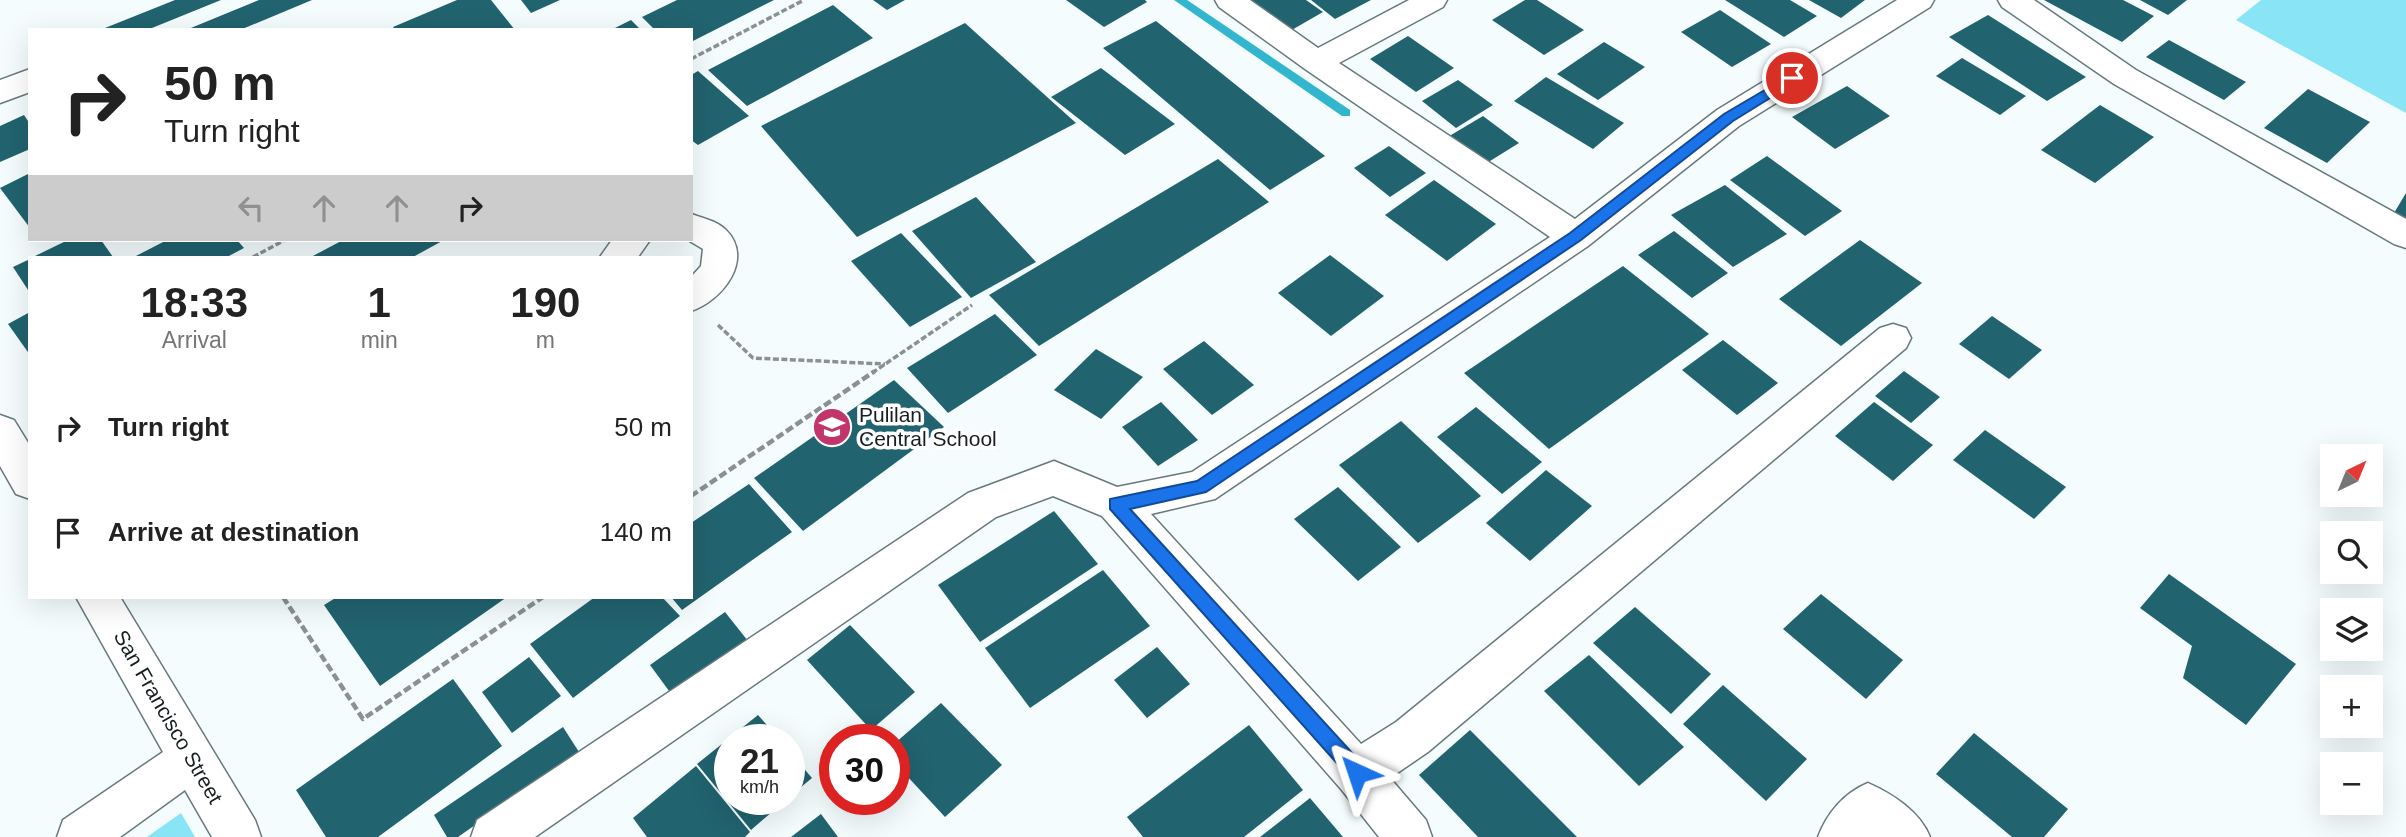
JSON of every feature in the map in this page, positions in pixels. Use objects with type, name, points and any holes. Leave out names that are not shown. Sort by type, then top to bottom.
[{"type":"street","points":[[1230,0],[1316,62],[1576,237]]},
{"type":"street","points":[[1316,62],[1432,0]]},
{"type":"street","points":[[1116,504],[1200,487],[1576,237],[1728,118],[1919,0]]},
{"type":"street","points":[[2013,0],[2125,77],[2406,235]]},
{"type":"street","points":[[0,92],[28,81]]},
{"type":"street","points":[[693,228],[706,232],[718,243],[722,257],[718,273],[706,288],[700,307]]},
{"type":"street","points":[[618,256],[631,242]]},
{"type":"street","points":[[1357,773],[1412,737],[1893,338]]},
{"type":"street","points":[[0,431],[28,479]]},
{"type":"street","points":[[495,837],[982,505],[1054,478],[1116,504],[1357,773],[1409,837]]},
{"type":"street","name":"San Francisco Street","points":[[108,601],[192,758],[238,837]]},
{"type":"street","points":[[79,837],[192,758]]},
{"type":"street","points":[[1841,837],[1868,806],[1907,837]]},
{"type":"path","points":[[693,58],[804,0]]},
{"type":"path","points":[[255,256],[281,242]]},
{"type":"path","points":[[693,495],[972,305]]},
{"type":"path","points":[[700,307],[753,358],[885,364]]},
{"type":"path","points":[[284,599],[363,719],[539,599]]},
{"type":"shaded area","points":[[2261,0],[2406,0],[2406,113],[2236,20]]},
{"type":"shaded area","points":[[181,813],[195,837],[147,837]]},
{"type":"building","points":[[175,0],[221,0],[152,28],[105,28]]},
{"type":"building","points":[[259,0],[312,0],[245,28],[191,28]]},
{"type":"building","points":[[457,0],[491,0],[513,28],[394,28]]},
{"type":"building","points":[[521,0],[560,0],[531,13]]},
{"type":"building","points":[[677,0],[774,0],[693,41],[693,28],[653,28],[642,17]]},
{"type":"building","points":[[873,0],[905,0],[887,10]]},
{"type":"building","points":[[1066,0],[1145,0],[1147,2],[1104,27]]},
{"type":"building","points":[[1247,0],[1306,0],[1323,12],[1290,31]]},
{"type":"building","points":[[1311,0],[1371,0],[1335,19]]},
{"type":"building","points":[[1525,0],[1537,0],[1584,30],[1544,55],[1492,20]]},
{"type":"building","points":[[1725,0],[1790,0],[1817,16],[1784,37]]},
{"type":"building","points":[[1809,0],[1865,0],[1841,18]]},
{"type":"building","points":[[2044,0],[2123,0],[2154,16],[2122,42]]},
{"type":"building","points":[[2140,0],[2187,0],[2168,15]]},
{"type":"building","points":[[833,5],[873,38],[747,106],[708,70]]},
{"type":"building","points":[[1720,10],[1771,44],[1732,67],[1681,32]]},
{"type":"building","points":[[1988,15],[2086,77],[2047,101],[1949,37]]},
{"type":"building","points":[[631,20],[639,28],[615,28]]},
{"type":"building","points":[[1156,21],[1325,156],[1270,190],[1103,48]]},
{"type":"building","points":[[965,23],[1076,123],[857,237],[761,126]]},
{"type":"building","points":[[1408,36],[1454,68],[1416,92],[1370,59]]},
{"type":"building","points":[[2169,40],[2246,82],[2224,100],[2146,57]]},
{"type":"building","points":[[1604,42],[1645,67],[1598,100],[1557,74]]},
{"type":"building","points":[[1962,58],[2026,96],[2000,115],[1936,76]]},
{"type":"building","points":[[1101,68],[1175,124],[1125,155],[1051,97]]},
{"type":"building","points":[[698,71],[749,116],[698,145],[693,141],[693,74]]},
{"type":"building","points":[[1546,77],[1624,123],[1593,149],[1514,101]]},
{"type":"building","points":[[1458,80],[1493,105],[1456,128],[1422,101]]},
{"type":"building","points":[[1847,86],[1890,116],[1835,149],[1792,117]]},
{"type":"building","points":[[2308,89],[2370,122],[2327,163],[2264,128]]},
{"type":"building","points":[[2100,105],[2154,137],[2095,183],[2041,150]]},
{"type":"building","points":[[24,115],[28,121],[28,150],[0,162],[0,126]]},
{"type":"building","points":[[1483,116],[1519,143],[1482,166],[1446,138]]},
{"type":"building","points":[[1389,146],[1426,173],[1390,197],[1354,168]]},
{"type":"building","points":[[1767,156],[1842,211],[1805,236],[1730,180]]},
{"type":"building","points":[[1218,159],[1269,202],[1039,346],[989,295]]},
{"type":"building","points":[[28,174],[28,225],[0,188]]},
{"type":"building","points":[[1434,180],[1496,224],[1447,261],[1385,215]]},
{"type":"building","points":[[1725,185],[1787,234],[1733,267],[1671,215]]},
{"type":"building","points":[[2406,193],[2406,218],[2394,213]]},
{"type":"building","points":[[976,197],[1036,262],[971,298],[912,231]]},
{"type":"building","points":[[1674,231],[1728,273],[1692,298],[1638,255]]},
{"type":"building","points":[[901,233],[962,297],[910,327],[851,261]]},
{"type":"building","points":[[1860,240],[1922,283],[1841,346],[1779,299]]},
{"type":"building","points":[[64,242],[102,242],[112,256],[35,256]]},
{"type":"building","points":[[163,242],[239,242],[244,248],[229,256],[136,256]]},
{"type":"building","points":[[339,242],[440,242],[415,256],[313,256]]},
{"type":"building","points":[[1330,255],[1384,296],[1331,336],[1278,293]]},
{"type":"building","points":[[28,260],[28,290],[13,267]]},
{"type":"building","points":[[1623,266],[1709,334],[1549,449],[1464,373]]},
{"type":"building","points":[[28,313],[28,352],[8,324]]},
{"type":"building","points":[[995,314],[1037,355],[948,413],[907,368]]},
{"type":"building","points":[[1992,316],[2042,350],[2009,379],[1959,344]]},
{"type":"building","points":[[1723,340],[1778,383],[1737,415],[1682,370]]},
{"type":"building","points":[[1204,341],[1254,385],[1212,415],[1163,369]]},
{"type":"building","points":[[1096,349],[1143,377],[1101,419],[1054,390]]},
{"type":"building","points":[[1904,371],[1940,397],[1911,423],[1875,396]]},
{"type":"building","points":[[894,380],[944,427],[803,531],[754,478]]},
{"type":"building","points":[[1161,402],[1198,440],[1158,466],[1122,427]]},
{"type":"building","points":[[1874,402],[1933,445],[1893,481],[1835,436]]},
{"type":"building","points":[[1476,407],[1542,462],[1502,494],[1437,437]]},
{"type":"building","points":[[1401,421],[1481,496],[1418,543],[1339,465]]},
{"type":"building","points":[[1985,430],[2066,487],[2034,519],[1953,460]]},
{"type":"building","points":[[1546,470],[1592,506],[1530,561],[1486,523]]},
{"type":"building","points":[[749,484],[792,532],[682,610],[673,599],[693,599],[693,522]]},
{"type":"building","points":[[1338,487],[1401,547],[1358,581],[1294,519]]},
{"type":"building","points":[[1054,511],[1098,564],[980,642],[938,585]]},
{"type":"building","points":[[1103,570],[1150,626],[1030,708],[985,648]]},
{"type":"building","points":[[2169,574],[2296,664],[2246,725],[2183,678],[2192,646],[2140,608]]},
{"type":"building","points":[[1821,594],[1903,660],[1866,699],[1783,629]]},
{"type":"building","points":[[334,599],[504,599],[380,686],[324,605]]},
{"type":"building","points":[[592,599],[664,599],[680,616],[573,698],[530,644]]},
{"type":"building","points":[[1635,607],[1711,674],[1671,714],[1593,643]]},
{"type":"building","points":[[725,612],[748,641],[672,695],[650,665]]},
{"type":"building","points":[[850,625],[915,692],[878,724],[866,724],[807,660]]},
{"type":"building","points":[[1157,647],[1190,684],[1147,718],[1114,680]]},
{"type":"building","points":[[1589,655],[1684,747],[1639,786],[1544,691]]},
{"type":"building","points":[[529,657],[561,696],[512,733],[482,692]]},
{"type":"building","points":[[453,679],[502,746],[378,837],[326,837],[296,790]]},
{"type":"building","points":[[1723,685],[1807,759],[1766,801],[1683,724]]},
{"type":"building","points":[[941,703],[1002,765],[945,817],[910,779],[910,730]]},
{"type":"building","points":[[758,715],[766,724],[747,724]]},
{"type":"building","points":[[1249,725],[1303,790],[1244,837],[1143,837],[1127,817]]},
{"type":"building","points":[[563,727],[579,752],[458,837],[447,837],[434,815]]},
{"type":"building","points":[[1470,730],[1577,837],[1478,837],[1419,775]]},
{"type":"building","points":[[1974,733],[2068,809],[2044,837],[2012,837],[1936,774]]},
{"type":"building","points":[[714,750],[714,785],[697,764]]},
{"type":"building","points":[[696,766],[714,788],[714,815],[736,815],[750,832],[745,837],[647,837],[633,818]]},
{"type":"building","points":[[805,770],[812,778],[805,784]]},
{"type":"building","points":[[1310,798],[1343,837],[1260,837]]},
{"type":"building","points":[[739,815],[768,815],[751,830]]},
{"type":"building","points":[[822,815],[838,837],[791,837]]},
{"type":"waterway","points":[[1179,0],[1346,113]]},
{"type":"place","name":"Pulilan Central School","points":[[832,427]]},
{"type":"route","points":[[1357,773],[1116,504],[1200,487],[1576,237],[1728,118],[1792,78]]}]
